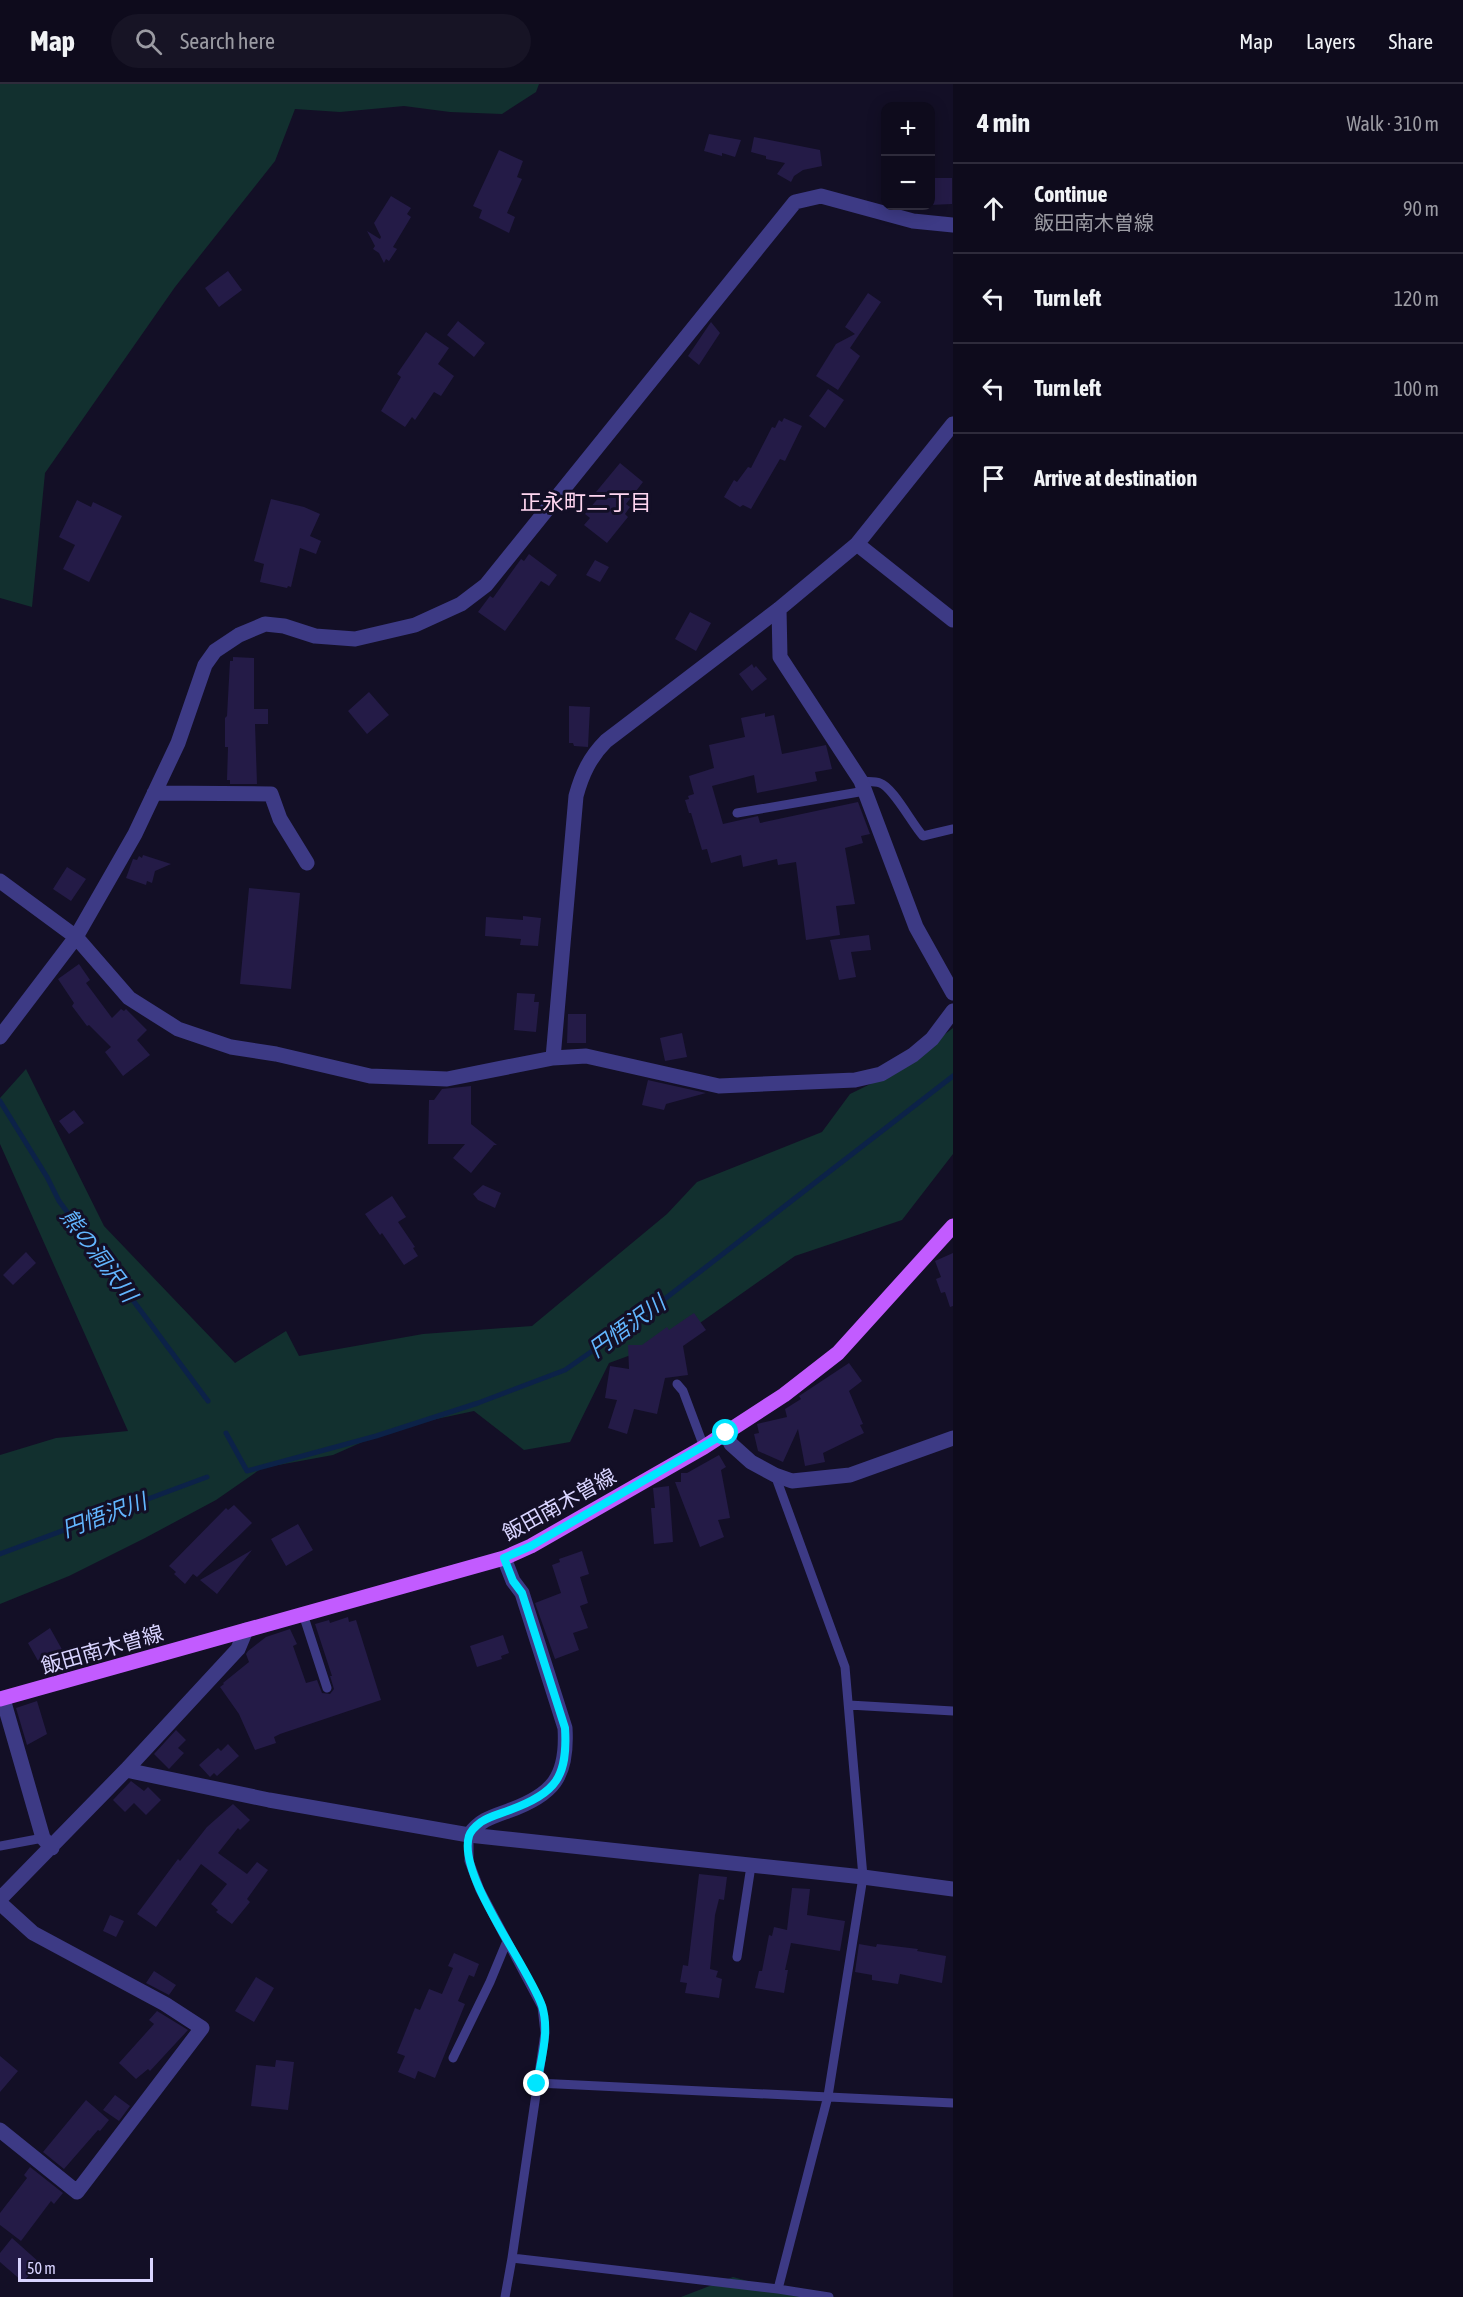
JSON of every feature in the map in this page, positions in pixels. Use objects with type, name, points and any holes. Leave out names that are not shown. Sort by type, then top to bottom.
[{"type":"main road","name":"飯田南木曽線","points":[[2,1699],[504,1558],[531,1546],[704,1447],[784,1395],[837,1353],[953,1226]]},
{"type":"street","points":[[0,1037],[76,937],[135,834],[178,743],[205,665],[215,651],[239,635],[265,624],[284,626],[315,636],[356,639],[415,625],[461,604],[486,585],[795,202],[821,196],[914,220],[953,225]]},
{"type":"street","points":[[553,1058],[576,796],[591,756],[606,741],[779,609],[857,544],[953,424]]},
{"type":"street","points":[[857,544],[953,620]]},
{"type":"street","points":[[779,609],[780,657],[863,786],[916,927],[953,993]]},
{"type":"street","points":[[154,793],[271,794],[280,819],[307,863]]},
{"type":"street","points":[[0,881],[76,937],[129,998],[178,1029],[231,1047],[276,1054],[370,1076],[447,1079],[553,1058],[586,1056],[719,1086],[855,1080],[881,1074],[913,1055],[932,1039],[953,1011]]},
{"type":"street","points":[[726,1433],[731,1444],[751,1462],[792,1481],[850,1475],[953,1438]]},
{"type":"street","points":[[469,1835],[476,1825],[487,1817],[536,1800],[548,1791],[563,1768],[566,1750],[565,1728],[522,1593],[513,1581],[504,1558]]},
{"type":"street","points":[[0,2130],[77,2192],[202,2028],[165,2004],[33,1933],[0,1901],[47,1843],[126,1770],[238,1649],[246,1630]]},
{"type":"street","points":[[2,1699],[47,1843]]},
{"type":"street","points":[[126,1770],[268,1800],[469,1835],[863,1877],[953,1889]]},
{"type":"lane","points":[[737,813],[883,783],[894,795],[913,826],[923,836],[953,829]]},
{"type":"lane","points":[[677,1384],[683,1391],[704,1447]]},
{"type":"lane","points":[[775,1475],[845,1667],[863,1877],[828,2096],[778,2289]]},
{"type":"lane","points":[[303,1614],[327,1688]]},
{"type":"lane","points":[[849,1705],[953,1711]]},
{"type":"lane","points":[[469,1835],[469,1861],[480,1890],[542,2007],[545,2034],[505,2297]]},
{"type":"lane","points":[[0,1845],[47,1843]]},
{"type":"lane","points":[[737,1957],[751,1866]]},
{"type":"lane","points":[[453,2058],[507,1941]]},
{"type":"lane","points":[[537,2084],[953,2103]]},
{"type":"lane","points":[[512,2258],[829,2297]]},
{"type":"green space","points":[[0,84],[539,84],[536,92],[502,114],[450,112],[404,106],[340,112],[295,109],[275,161],[175,287],[45,473],[32,607],[0,598]]},
{"type":"green space","points":[[953,1028],[953,1154],[902,1220],[795,1256],[680,1337],[609,1363],[570,1442],[524,1450],[474,1411],[394,1428],[333,1455],[262,1468],[216,1500],[145,1538],[69,1576],[0,1604],[0,1455],[56,1438],[128,1431],[0,1144],[0,1098],[26,1069],[104,1226],[235,1363],[286,1331],[299,1356],[423,1334],[532,1326],[667,1214],[697,1182],[822,1132],[850,1094],[897,1071]]},
{"type":"green space","points":[[733,2277],[808,2297],[681,2297]]},
{"type":"building","points":[[709,134],[741,140],[735,157],[704,151]]},
{"type":"building","points":[[754,137],[820,150],[822,166],[803,170],[794,176],[791,182],[777,174],[785,163],[766,159],[766,156],[751,152]]},
{"type":"building","points":[[499,150],[523,161],[517,177],[522,179],[507,213],[515,217],[509,233],[479,218],[482,210],[473,206]]},
{"type":"building","points":[[935,178],[952,178],[952,204],[935,205]]},
{"type":"building","points":[[391,196],[411,208],[407,214],[411,217],[393,247],[397,249],[389,261],[386,259],[384,263],[379,253],[373,249],[375,246],[367,231],[380,239],[374,223]]},
{"type":"building","points":[[228,271],[242,290],[219,307],[205,288]]},
{"type":"building","points":[[868,293],[881,302],[850,348],[860,356],[838,390],[816,376],[836,344],[855,334],[845,327]]},
{"type":"building","points":[[458,321],[485,343],[474,357],[447,335]]},
{"type":"building","points":[[711,322],[720,333],[699,365],[688,356]]},
{"type":"building","points":[[426,332],[449,348],[438,364],[454,376],[441,396],[434,392],[415,420],[412,417],[405,427],[381,411],[401,377],[397,374]]},
{"type":"building","points":[[828,389],[844,400],[825,428],[809,416]]},
{"type":"building","points":[[784,418],[802,426],[785,461],[780,459],[751,509],[743,505],[740,507],[724,497],[734,480],[737,482],[748,467],[751,468],[772,427],[775,428],[779,420],[782,422]]},
{"type":"building","points":[[620,463],[643,482],[626,504],[630,507],[625,514],[628,517],[607,543],[584,525],[590,518],[585,514],[600,496],[596,492]]},
{"type":"building","points":[[271,499],[304,507],[320,514],[310,536],[321,541],[316,554],[300,548],[291,587],[287,588],[260,582],[264,564],[254,561]]},
{"type":"building","points":[[77,500],[91,507],[93,502],[122,516],[89,582],[63,569],[75,545],[59,537]]},
{"type":"building","points":[[529,554],[557,575],[549,586],[541,581],[505,631],[478,612],[490,596],[493,598],[521,559],[524,561]]},
{"type":"building","points":[[595,560],[609,567],[600,582],[586,575]]},
{"type":"building","points":[[690,612],[711,623],[696,651],[675,639]]},
{"type":"building","points":[[233,657],[254,658],[254,709],[268,709],[268,724],[255,724],[257,784],[230,784],[230,780],[227,780],[228,747],[225,747],[225,718],[227,716],[230,661],[233,661]]},
{"type":"building","points":[[752,664],[767,679],[752,691],[739,674]]},
{"type":"building","points":[[369,692],[389,715],[367,734],[348,711]]},
{"type":"building","points":[[569,706],[590,707],[588,747],[574,746],[573,743],[569,743]]},
{"type":"building","points":[[765,713],[765,717],[774,715],[782,754],[826,745],[832,769],[815,772],[817,781],[757,793],[754,775],[712,786],[723,824],[758,816],[760,823],[858,802],[870,834],[861,836],[863,843],[845,848],[855,904],[836,906],[840,935],[806,940],[796,862],[778,865],[777,859],[743,867],[741,855],[711,863],[707,849],[702,850],[691,813],[689,813],[685,800],[694,794],[689,776],[714,768],[709,745],[745,737],[741,718]]},
{"type":"building","points":[[143,855],[171,864],[155,871],[152,883],[147,881],[146,885],[126,878],[133,859],[137,860],[139,856],[142,858]]},
{"type":"building","points":[[67,867],[86,879],[71,901],[53,889]]},
{"type":"building","points":[[249,888],[300,893],[291,989],[240,984]]},
{"type":"building","points":[[523,916],[541,918],[538,946],[520,945],[521,939],[485,936],[486,917],[523,920]]},
{"type":"building","points":[[869,935],[871,950],[851,952],[856,977],[839,980],[830,940]]},
{"type":"building","points":[[79,964],[90,980],[86,983],[112,1018],[121,1009],[124,1011],[126,1009],[147,1030],[137,1040],[150,1055],[123,1076],[105,1052],[111,1047],[89,1025],[87,1026],[72,1006],[74,1003],[58,979]]},
{"type":"building","points":[[517,993],[535,994],[534,1002],[539,1002],[536,1032],[514,1030]]},
{"type":"building","points":[[568,1014],[586,1014],[586,1043],[567,1043]]},
{"type":"building","points":[[682,1033],[687,1057],[665,1061],[660,1038]]},
{"type":"building","points":[[648,1080],[706,1093],[666,1104],[664,1110],[642,1105]]},
{"type":"building","points":[[471,1086],[471,1124],[497,1145],[494,1145],[471,1173],[453,1158],[465,1144],[428,1144],[429,1100],[434,1100],[442,1089]]},
{"type":"building","points":[[74,1110],[84,1123],[69,1134],[59,1121]]},
{"type":"building","points":[[483,1185],[501,1193],[495,1208],[478,1200],[473,1194]]},
{"type":"building","points":[[392,1196],[406,1217],[398,1222],[415,1247],[413,1248],[418,1256],[404,1265],[382,1233],[380,1235],[365,1214]]},
{"type":"building","points":[[26,1252],[36,1263],[13,1285],[3,1275]]},
{"type":"building","points":[[953,1253],[953,1306],[950,1307],[945,1292],[941,1293],[936,1279],[941,1277],[935,1261]]},
{"type":"building","points":[[694,1313],[706,1330],[683,1346],[688,1375],[665,1378],[657,1414],[634,1409],[627,1434],[608,1428],[617,1400],[605,1398],[610,1366],[629,1369],[628,1345],[642,1345],[667,1327],[669,1330]]},
{"type":"building","points":[[849,1363],[862,1381],[849,1391],[863,1424],[860,1425],[864,1433],[823,1453],[825,1462],[805,1466],[798,1429],[783,1462],[758,1451],[754,1434],[759,1433],[757,1424],[787,1417],[785,1409],[801,1399],[799,1396]]},
{"type":"building","points":[[719,1455],[726,1467],[721,1470],[730,1518],[718,1520],[724,1537],[700,1547],[675,1482],[681,1482],[681,1473],[687,1473]]},
{"type":"building","points":[[669,1486],[673,1542],[654,1544],[651,1508],[655,1508],[653,1488]]},
{"type":"building","points":[[234,1505],[252,1523],[197,1577],[193,1574],[185,1584],[169,1566],[226,1508],[228,1510]]},
{"type":"building","points":[[298,1524],[313,1550],[286,1566],[271,1539]]},
{"type":"building","points":[[252,1550],[217,1594],[200,1580]]},
{"type":"building","points":[[582,1551],[589,1574],[580,1577],[588,1603],[580,1606],[588,1628],[573,1633],[579,1650],[555,1659],[535,1603],[561,1593],[552,1565],[560,1562],[559,1559]]},
{"type":"building","points":[[348,1617],[349,1622],[356,1620],[381,1700],[280,1734],[274,1737],[276,1743],[255,1750],[239,1714],[220,1687],[249,1662],[246,1654],[248,1651],[266,1637],[290,1629],[297,1644],[293,1646],[306,1683],[317,1680],[322,1693],[330,1694],[334,1689],[330,1676],[332,1676],[315,1624],[329,1620],[330,1623]]},
{"type":"building","points":[[50,1628],[64,1653],[61,1655],[66,1665],[46,1675],[28,1643]]},
{"type":"building","points":[[503,1635],[509,1653],[501,1656],[502,1659],[477,1667],[470,1646]]},
{"type":"building","points":[[37,1701],[47,1734],[27,1745],[16,1708]]},
{"type":"building","points":[[176,1730],[186,1740],[178,1748],[184,1753],[169,1769],[154,1754]]},
{"type":"building","points":[[228,1744],[239,1756],[217,1776],[214,1773],[210,1777],[199,1765],[218,1748],[221,1751]]},
{"type":"building","points":[[131,1781],[144,1791],[148,1787],[161,1800],[146,1815],[134,1803],[125,1812],[113,1800]]},
{"type":"building","points":[[233,1804],[250,1820],[240,1830],[238,1828],[218,1853],[247,1874],[257,1862],[268,1870],[247,1899],[250,1902],[232,1924],[216,1912],[218,1910],[211,1904],[227,1884],[201,1864],[156,1927],[137,1914],[178,1859],[180,1861],[207,1827]]},
{"type":"building","points":[[699,1874],[727,1877],[724,1900],[719,1899],[715,1915],[710,1969],[718,1971],[716,1977],[722,1979],[719,1998],[685,1993],[687,1983],[680,1982],[683,1965],[688,1966]]},
{"type":"building","points":[[792,1888],[810,1889],[807,1915],[845,1921],[840,1951],[791,1943],[785,1970],[788,1970],[784,1993],[755,1988],[759,1971],[762,1971],[769,1935],[772,1936],[774,1927],[787,1930]]},
{"type":"building","points":[[110,1915],[124,1921],[116,1937],[103,1931]]},
{"type":"building","points":[[859,1944],[918,1949],[917,1951],[946,1956],[942,1983],[900,1974],[898,1984],[872,1980],[872,1975],[855,1972]]},
{"type":"building","points":[[454,1953],[479,1964],[474,1977],[469,1975],[458,2001],[465,2004],[435,2078],[418,2071],[415,2079],[398,2072],[405,2056],[397,2053],[415,2008],[420,2010],[429,1989],[442,1994],[453,1968],[448,1966]]},
{"type":"building","points":[[154,1971],[176,1985],[169,1995],[146,1983]]},
{"type":"building","points":[[256,1977],[274,1988],[254,2022],[235,2011]]},
{"type":"building","points":[[157,2011],[188,2030],[150,2071],[148,2069],[136,2079],[119,2063],[154,2024],[149,2020]]},
{"type":"building","points":[[0,2056],[18,2071],[0,2092]]},
{"type":"building","points":[[276,2060],[294,2062],[288,2110],[251,2106],[256,2065],[275,2067]]},
{"type":"building","points":[[115,2095],[130,2106],[119,2121],[103,2110]]},
{"type":"building","points":[[86,2100],[109,2120],[64,2169],[43,2152]]},
{"type":"building","points":[[30,2167],[63,2193],[54,2204],[51,2201],[21,2241],[0,2225],[0,2213],[27,2178],[24,2175]]},
{"type":"building","points":[[12,2238],[40,2263],[23,2282],[0,2262],[0,2253]]},
{"type":"waterway","name":"円悟沢川","points":[[226,1433],[247,1471],[376,1436],[478,1403],[565,1370],[644,1315],[953,1076]]},
{"type":"waterway","name":"熊の洞沢川","points":[[0,1101],[47,1177],[59,1201],[208,1401]]},
{"type":"waterway","name":"円悟沢川","points":[[0,1554],[207,1477]]},
{"type":"district","name":"正永町二丁目","points":[[586,502]]},
{"type":"route","points":[[537,2084],[545,2034],[542,2007],[480,1890],[469,1861],[469,1835],[476,1825],[487,1817],[536,1800],[548,1791],[563,1768],[566,1750],[565,1728],[522,1593],[513,1581],[504,1558],[531,1546],[726,1433]]}]
